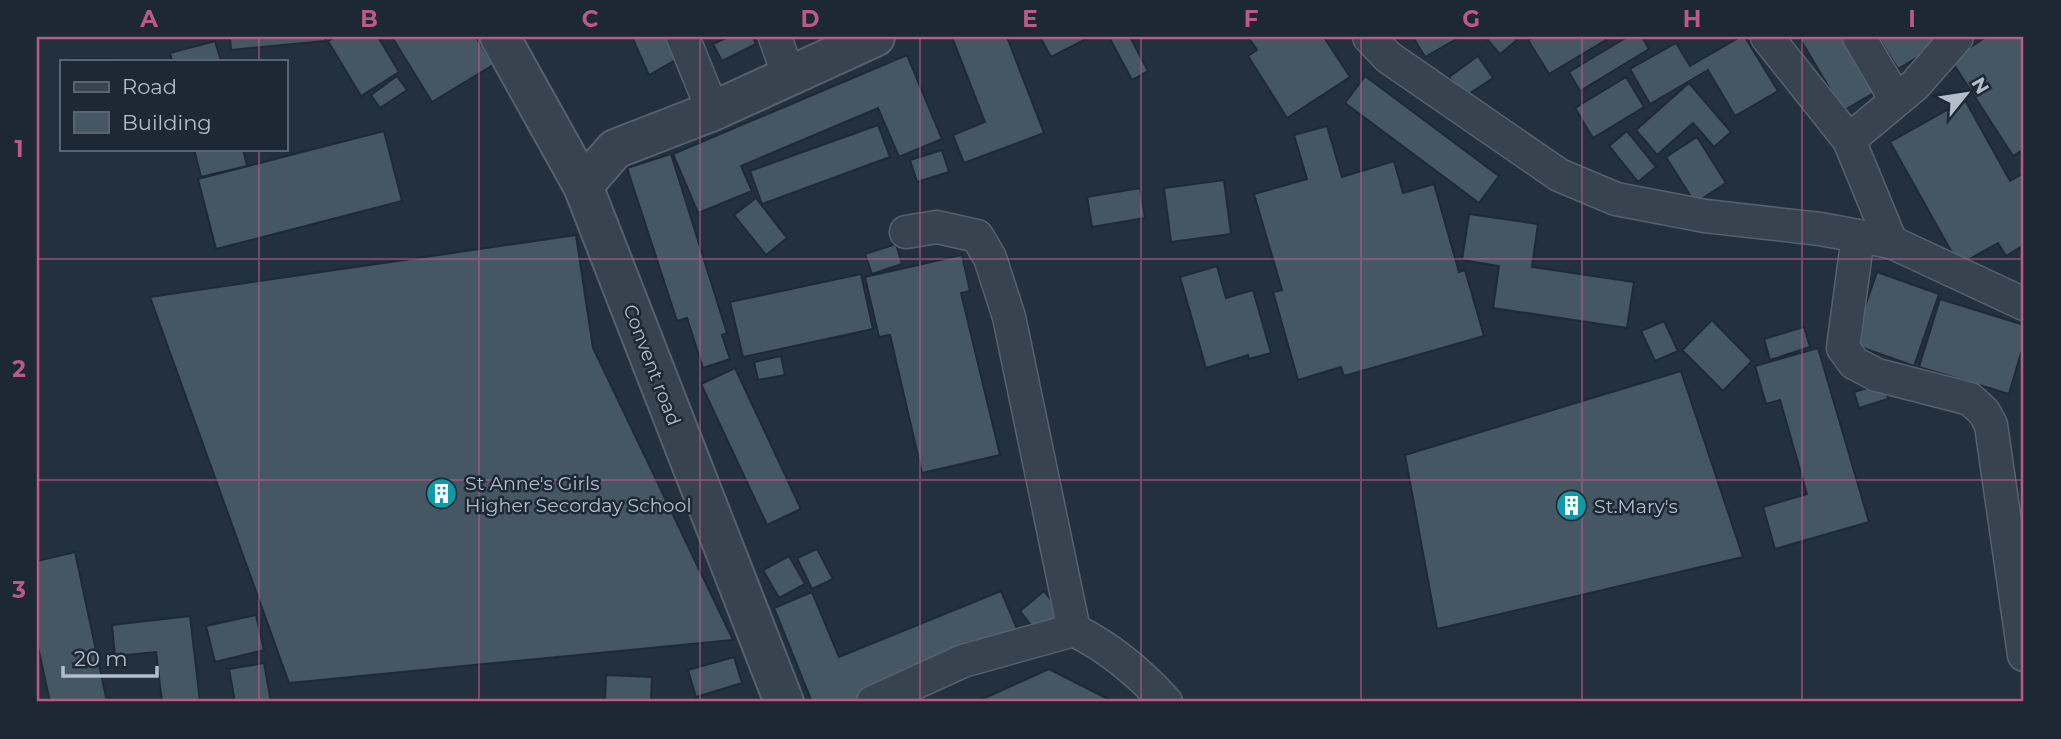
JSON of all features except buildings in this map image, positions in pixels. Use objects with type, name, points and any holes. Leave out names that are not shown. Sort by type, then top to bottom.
[{"type":"street","name":"Convent road","points":[[500,37],[583,186],[784,702]]},
{"type":"street","points":[[684,37],[713,111]]},
{"type":"street","points":[[775,37],[789,76]]},
{"type":"street","points":[[583,186],[615,149],[713,111],[875,37]]},
{"type":"street","points":[[1369,37],[1388,57],[1559,174],[1616,199],[1705,216],[1891,242],[2024,304]]},
{"type":"street","points":[[1767,37],[1849,140],[1891,242]]},
{"type":"street","points":[[1859,37],[1896,100]]},
{"type":"street","points":[[1849,140],[1915,85],[1957,37]]},
{"type":"street","points":[[906,232],[937,227],[977,236],[990,258],[1009,317],[1074,630]]},
{"type":"street","points":[[1858,236],[1843,348],[1854,363],[1877,375],[1970,399],[1984,412],[1991,425],[2024,655]]},
{"type":"street","points":[[873,702],[963,661],[1074,630],[1095,641],[1143,677],[1166,702]]},
{"type":"place","name":"St Anne's Girls Higher Secorday School","points":[[442,494]]},
{"type":"place","name":"St.Mary's","points":[[1571,506]]}]
